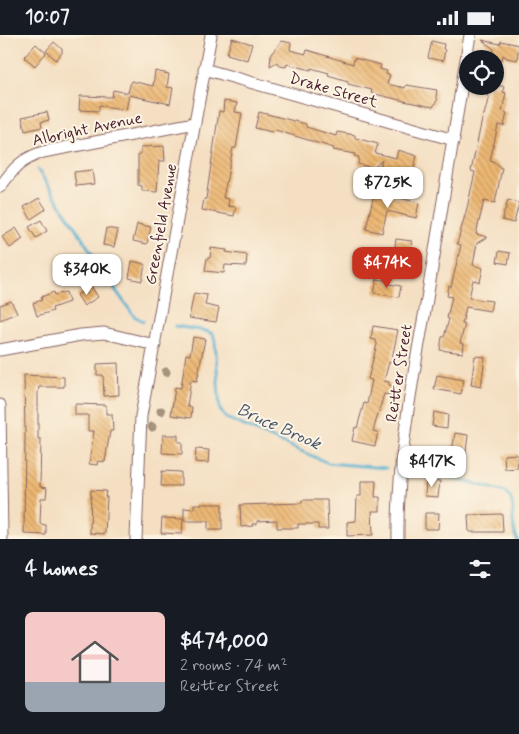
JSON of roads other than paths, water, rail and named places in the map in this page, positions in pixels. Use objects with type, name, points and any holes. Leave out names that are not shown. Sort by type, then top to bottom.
[{"type":"street","name":"Greenfield Avenue","points":[[136,539],[141,416],[211,35]]},
{"type":"street","name":"Reitter Street","points":[[398,539],[397,504],[413,377],[470,35]]},
{"type":"street","name":"Drake Street","points":[[204,69],[454,140]]},
{"type":"street","name":"Albright Avenue","points":[[0,186],[19,163],[43,151],[195,123]]},
{"type":"street","points":[[0,350],[81,335],[104,333],[155,345]]},
{"type":"street","points":[[0,405],[2,539]]},
{"type":"waterway","name":"Bruce Brook","points":[[38,170],[117,292],[134,316],[143,321]]},
{"type":"waterway","name":"Bruce Brook","points":[[175,326],[213,334],[220,410],[226,418],[328,463],[386,468]]},
{"type":"waterway","name":"Bruce Brook","points":[[411,472],[440,474],[505,492],[512,501],[513,526],[517,539]]}]
